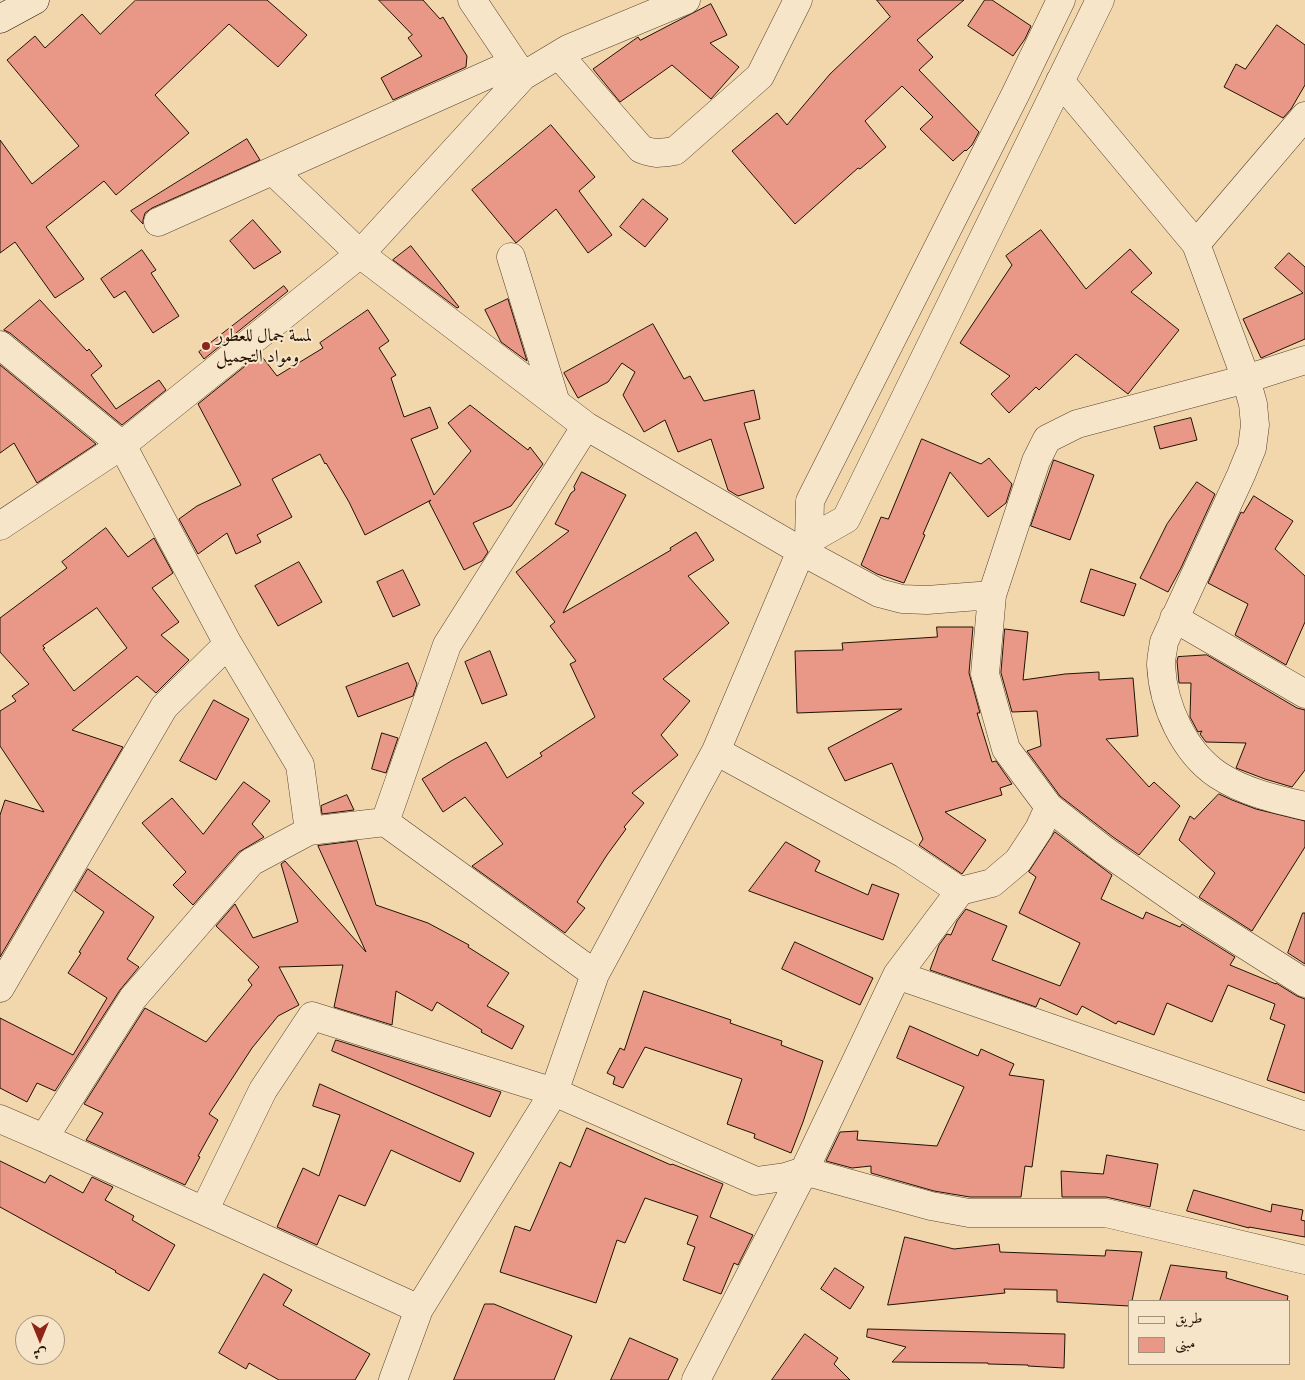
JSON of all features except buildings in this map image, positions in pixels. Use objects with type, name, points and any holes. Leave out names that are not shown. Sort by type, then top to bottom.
[{"type":"street","points":[[0,19],[35,0]]},
{"type":"street","points":[[472,0],[519,70]]},
{"type":"street","points":[[158,222],[273,171],[559,55],[638,10],[686,0]]},
{"type":"street","points":[[559,55],[641,149],[659,154],[675,151],[760,76],[798,0]]},
{"type":"street","points":[[393,1380],[420,1309],[554,1092],[596,974],[716,751],[805,546],[810,501],[1061,0]]},
{"type":"street","points":[[805,546],[846,519],[1100,0]]},
{"type":"street","points":[[0,526],[122,445],[360,254],[519,70]]},
{"type":"street","points":[[1060,81],[1196,244],[1246,379],[1253,404],[1255,425],[1252,448],[1164,642],[1161,663],[1163,686],[1169,706],[1195,756],[1218,775],[1264,796],[1305,806]]},
{"type":"street","points":[[1196,244],[1305,116]]},
{"type":"street","points":[[273,171],[360,254],[586,426],[805,546],[879,593],[902,599],[927,600],[992,595]]},
{"type":"street","points":[[511,257],[556,404]]},
{"type":"street","points":[[0,346],[122,445],[228,644],[300,764],[309,831]]},
{"type":"street","points":[[1305,360],[1246,379],[1077,424],[1047,439],[1036,461],[992,595],[985,674],[1006,749],[1049,807],[1104,850],[1190,910],[1305,983]]},
{"type":"street","points":[[385,822],[447,645],[586,426]]},
{"type":"street","points":[[1174,618],[1305,694]]},
{"type":"street","points":[[0,988],[164,708],[228,644]]},
{"type":"street","points":[[716,751],[904,854],[960,890]]},
{"type":"street","points":[[696,1380],[804,1170],[897,976],[960,890],[992,883],[1018,861],[1039,829],[1049,807]]},
{"type":"street","points":[[44,1138],[133,998],[251,862],[309,831],[385,822],[596,974]]},
{"type":"street","points":[[897,976],[1305,1116]]},
{"type":"street","points":[[204,1211],[263,1090],[312,1016],[554,1092],[756,1181],[785,1177],[804,1170],[931,1206],[969,1213],[1106,1213],[1305,1260]]},
{"type":"street","points":[[0,1119],[420,1309]]},
{"type":"place","name":"لمسة جمال للعطور ومواد التجميل","points":[[206,346]]}]
